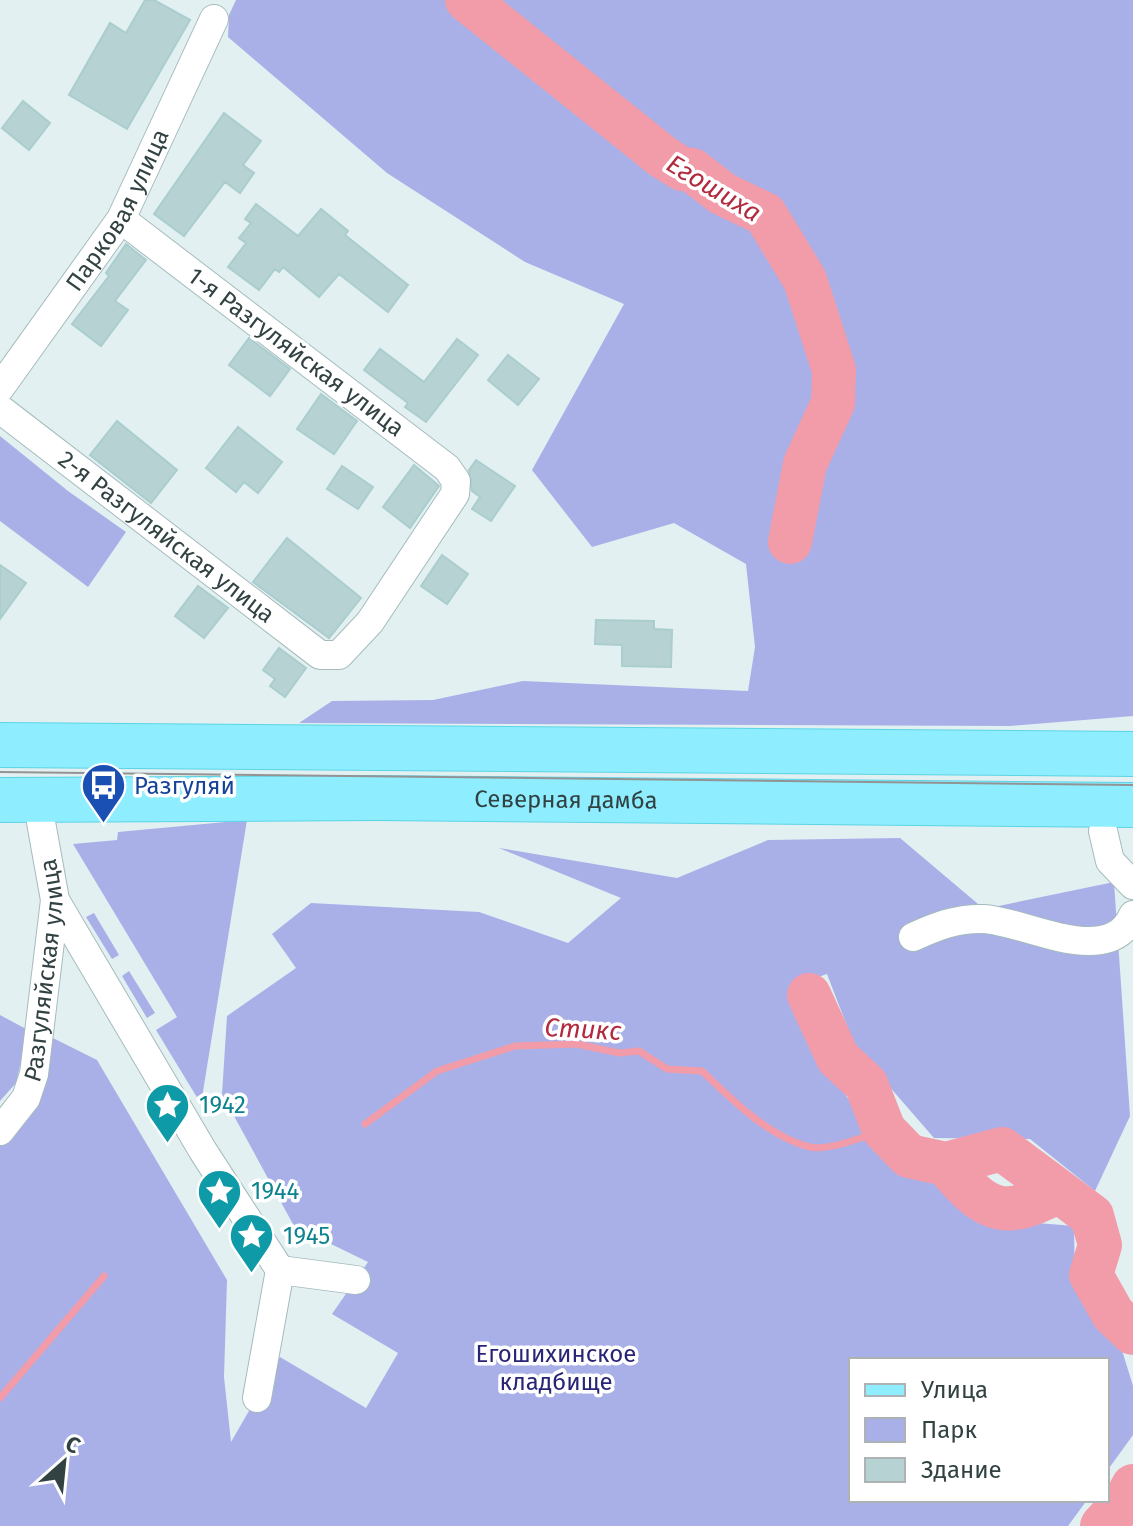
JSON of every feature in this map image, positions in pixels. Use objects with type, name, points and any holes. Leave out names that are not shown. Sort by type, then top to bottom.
[{"type":"main road","name":"Северная дамба","points":[[0,745],[1133,754]]},
{"type":"main road","name":"Северная дамба","points":[[18,800],[392,798],[1118,818]]},
{"type":"street","name":"Парковая улица","points":[[0,388],[121,219],[214,19]]},
{"type":"street","name":"1-я Разгуляйская улица","points":[[121,219],[447,468],[456,481],[455,494],[370,622],[339,655]]},
{"type":"street","name":"2-я Разгуляйская улица","points":[[0,409],[305,646],[320,655],[339,655]]},
{"type":"street","name":"Разгуляйская улица","points":[[0,1131],[26,1098],[34,1074],[55,900],[18,800]]},
{"type":"street","points":[[1118,818],[1110,861],[1133,885]]},
{"type":"street","points":[[55,900],[203,1151],[280,1270],[257,1398]]},
{"type":"street","points":[[913,937],[947,921],[986,919],[1068,940],[1105,940],[1129,924],[1133,915]]},
{"type":"street","points":[[280,1270],[356,1280]]},
{"type":"green space","points":[[236,0],[1133,0],[1133,716],[1010,726],[299,723],[332,701],[433,700],[523,681],[748,691],[755,647],[746,564],[674,523],[592,547],[532,470],[624,304],[525,262],[387,173],[228,37],[229,15]]},
{"type":"green space","points":[[0,436],[68,491],[126,532],[88,587],[0,521]]},
{"type":"green space","points":[[247,820],[201,1104],[156,1030],[177,1017],[73,844],[117,840],[118,832]]},
{"type":"green space","name":"Егошихинское кладбище","points":[[900,838],[984,909],[1114,882],[1130,1116],[1095,1191],[1030,1139],[934,1138],[855,1047],[827,974],[792,986],[815,1049],[875,1139],[906,1167],[950,1186],[974,1209],[1012,1221],[1074,1226],[1075,1291],[1117,1334],[1133,1386],[1133,1435],[1109,1468],[1109,1358],[849,1358],[849,1502],[1086,1502],[1068,1526],[0,1526],[0,1138],[45,1034],[97,1060],[227,1280],[224,1377],[231,1442],[280,1357],[366,1408],[398,1353],[332,1314],[368,1262],[294,1226],[222,1094],[227,1016],[296,968],[272,934],[311,903],[479,912],[568,943],[621,898],[499,848],[677,878],[768,840]]},
{"type":"green space","points":[[94,913],[119,955],[112,959],[86,917]]},
{"type":"green space","points":[[129,971],[155,1013],[147,1018],[122,976]]},
{"type":"green space","points":[[0,1015],[28,1030],[16,1083],[0,1101]]},
{"type":"building","points":[[145,0],[154,0],[190,20],[127,129],[69,95],[110,23],[126,33]]},
{"type":"building","points":[[23,101],[50,123],[29,150],[2,128]]},
{"type":"building","points":[[224,113],[261,141],[243,165],[254,173],[240,193],[225,182],[184,236],[154,214]]},
{"type":"building","points":[[256,204],[298,236],[321,209],[348,231],[345,235],[408,285],[388,312],[339,274],[319,297],[283,267],[279,272],[275,269],[259,290],[228,267],[246,243],[239,238],[251,223],[245,219]]},
{"type":"building","points":[[126,244],[146,260],[115,301],[128,310],[101,346],[72,324],[109,276],[106,273]]},
{"type":"building","points":[[249,338],[290,369],[270,396],[229,365]]},
{"type":"building","points":[[457,339],[478,355],[426,422],[405,407],[408,403],[364,370],[380,349],[424,382]]},
{"type":"building","points":[[508,355],[539,379],[518,405],[488,380]]},
{"type":"building","points":[[321,394],[357,421],[334,454],[297,429]]},
{"type":"building","points":[[117,421],[177,470],[151,503],[90,455]]},
{"type":"building","points":[[238,427],[282,462],[258,493],[244,482],[236,492],[206,468]]},
{"type":"building","points":[[476,460],[515,486],[491,521],[472,509],[480,497],[472,491],[469,470]]},
{"type":"building","points":[[414,465],[439,486],[410,528],[383,507]]},
{"type":"building","points":[[342,466],[373,487],[358,509],[327,489]]},
{"type":"building","points":[[287,538],[361,598],[329,638],[253,582]]},
{"type":"building","points":[[442,555],[468,574],[447,604],[421,586]]},
{"type":"building","points":[[0,565],[26,583],[0,619]]},
{"type":"building","points":[[198,586],[228,608],[204,638],[175,616]]},
{"type":"building","points":[[596,620],[654,621],[654,629],[672,630],[671,667],[622,666],[622,645],[595,644]]},
{"type":"building","points":[[279,648],[306,668],[285,697],[270,686],[275,679],[263,670]]},
{"type":"waterway","name":"Егошиха","points":[[467,0],[663,157],[682,169],[692,170],[723,194],[765,214],[805,280],[834,370],[833,403],[805,464],[790,542]]},
{"type":"waterway","name":"Егошиха","points":[[809,995],[838,1058],[866,1084],[884,1130],[909,1156],[946,1164],[1002,1149],[1092,1216],[1100,1245],[1091,1275],[1113,1314],[1133,1333]]},
{"type":"waterway","name":"Стикс","points":[[365,1124],[437,1071],[515,1046],[577,1044],[619,1053],[639,1051],[667,1069],[702,1071],[766,1126],[810,1147],[837,1145],[884,1130]]},
{"type":"waterway","points":[[946,1164],[972,1192],[995,1206],[1022,1207],[1057,1192]]},
{"type":"waterway","name":"Стикс","points":[[0,1398],[104,1276]]},
{"type":"waterway","name":"Егошиха","points":[[1102,1526],[1125,1501],[1133,1486]]},
{"type":"tram line","points":[[0,772],[1133,785]]},
{"type":"place","name":"Разгуляй","points":[[103,825]]},
{"type":"place","name":"1942","points":[[168,1144]]},
{"type":"place","name":"1944","points":[[220,1230]]},
{"type":"place","name":"1945","points":[[252,1275]]}]
